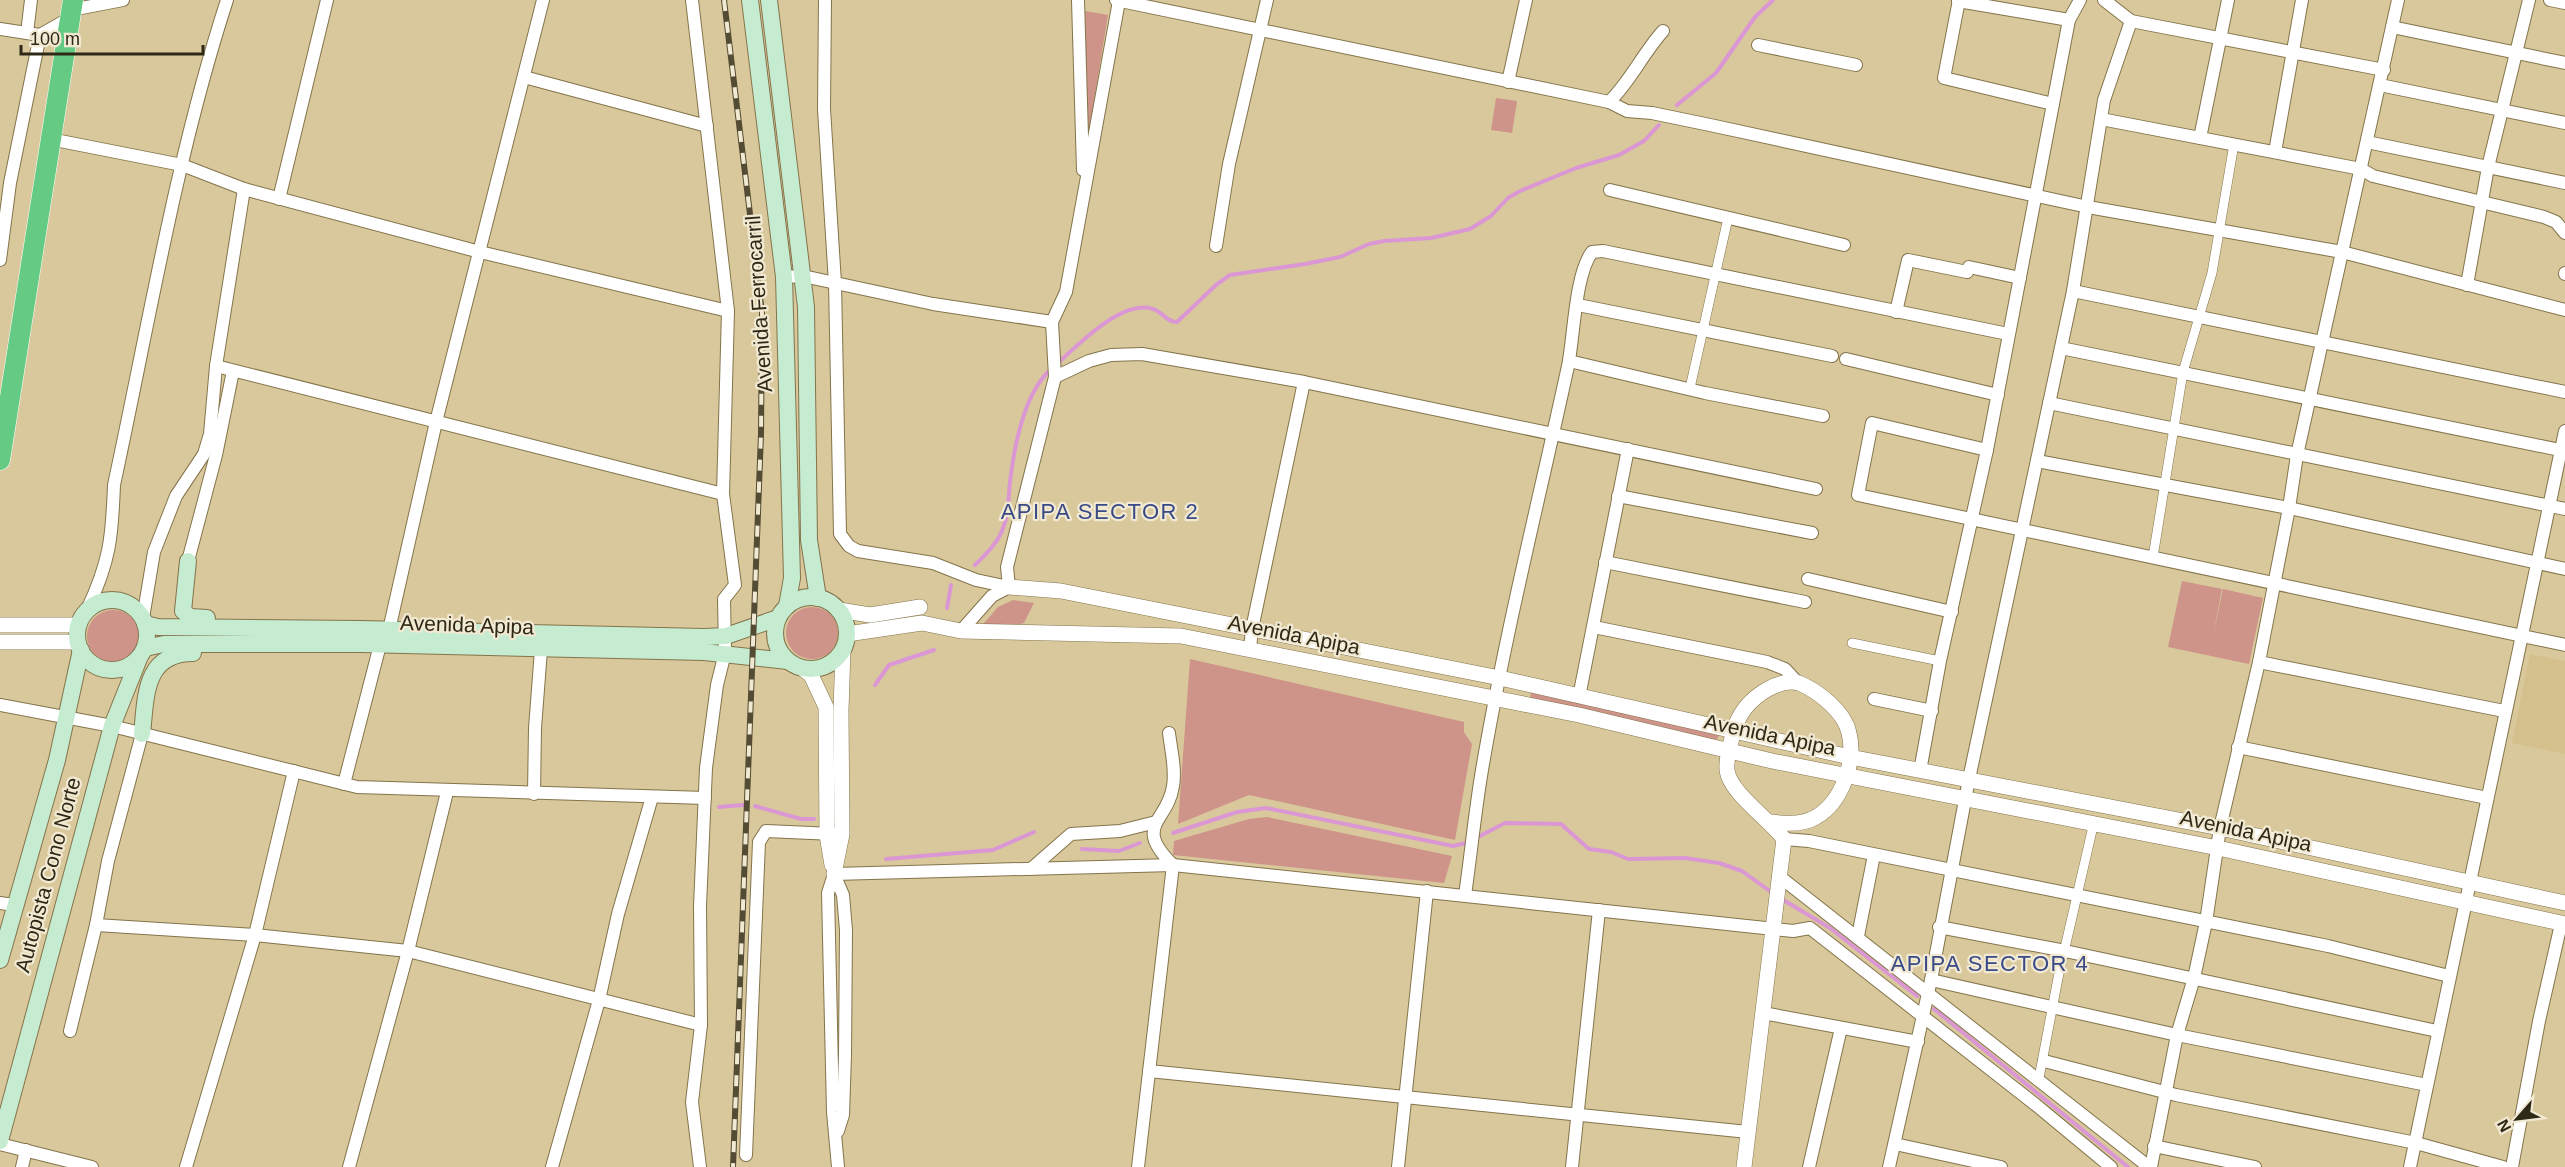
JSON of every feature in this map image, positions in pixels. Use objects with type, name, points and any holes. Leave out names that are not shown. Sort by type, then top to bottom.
[{"type":"highway","points":[[0,460],[71,9]]},
{"type":"main road","name":"Avenida Ferrocarril","points":[[750,0],[784,277],[792,578],[783,612]]},
{"type":"main road","name":"Avenida Ferrocarril","points":[[769,0],[806,307],[809,540],[818,598]]},
{"type":"main road","points":[[142,734],[154,669],[164,658],[173,654],[302,653],[350,636],[336,621],[190,617],[182,606],[188,561]]},
{"type":"main road","points":[[802,598],[818,598],[839,610],[845,642],[825,667],[795,664],[776,641],[783,612],[802,598]]},
{"type":"main road","points":[[117,600],[132,606],[144,621],[143,652],[127,667],[109,670],[92,664],[79,646],[83,617],[101,602],[117,600]]},
{"type":"main road","name":"Avenida Apipa","points":[[143,652],[164,644],[350,636],[390,630],[726,636],[783,612]]},
{"type":"main road","name":"Avenida Apipa","points":[[144,621],[158,627],[350,636],[380,645],[725,653],[795,664]]},
{"type":"main road","name":"Autopista Cono Norte","points":[[0,960],[7,904],[67,717],[79,646]]},
{"type":"main road","name":"Autopista Cono Norte","points":[[0,1143],[112,726],[143,652]]},
{"type":"street","points":[[27,33],[31,0]]},
{"type":"street","points":[[0,260],[5,183],[40,35],[71,9],[123,0]]},
{"type":"street","points":[[0,625],[83,617],[110,552],[114,527],[114,485],[182,165],[212,45],[227,0]]},
{"type":"street","points":[[279,199],[327,0]]},
{"type":"street","points":[[390,630],[436,422],[543,0]]},
{"type":"street","points":[[692,0],[728,311],[723,494],[735,585],[724,599],[725,653],[717,684],[705,798],[700,906],[701,1025],[692,1102],[700,1167]]},
{"type":"street","points":[[825,0],[824,109],[835,283]]},
{"type":"street","points":[[1078,0],[1084,195]]},
{"type":"street","points":[[961,631],[992,596],[1009,587],[1007,567],[1055,377],[1052,322],[1066,292],[1118,0],[1260,32],[1608,102],[1627,111],[1652,113],[1710,124],[1851,157],[2088,207],[2342,252],[2565,310]]},
{"type":"street","points":[[1215,246],[1229,164],[1267,0]]},
{"type":"street","points":[[1508,82],[1526,0]]},
{"type":"street","points":[[2053,104],[1944,78],[1959,0],[2069,20]]},
{"type":"street","points":[[1920,771],[1940,661],[1987,450],[2069,20],[2080,0]]},
{"type":"street","points":[[2104,0],[2131,21],[2384,70]]},
{"type":"street","points":[[2200,138],[2228,0]]},
{"type":"street","points":[[2275,152],[2302,0]]},
{"type":"street","points":[[1780,877],[2040,1078],[2150,1167],[2176,1035],[2194,978],[2206,922],[2220,828],[2259,662],[2297,455],[2398,0]]},
{"type":"street","points":[[2467,285],[2488,167],[2529,0]]},
{"type":"street","points":[[2550,0],[2565,3]]},
{"type":"street","points":[[1889,1167],[1918,1042],[1939,927],[1953,872],[1969,779],[2073,291],[2104,100],[2131,21]]},
{"type":"street","points":[[2392,27],[2565,63]]},
{"type":"street","points":[[0,29],[40,35]]},
{"type":"street","points":[[1608,102],[1618,93],[1638,62],[1663,31]]},
{"type":"street","points":[[1758,45],[1856,65]]},
{"type":"street","points":[[524,77],[707,126]]},
{"type":"street","points":[[2380,85],[2565,123]]},
{"type":"street","points":[[2101,119],[2361,169],[2373,176],[2544,217],[2556,222],[2565,233]]},
{"type":"street","points":[[50,139],[182,165],[244,189],[279,199],[480,252],[728,311]]},
{"type":"street","points":[[2367,142],[2565,183]]},
{"type":"street","points":[[2152,557],[2183,372],[2212,273],[2234,144]]},
{"type":"street","points":[[144,621],[147,583],[158,542],[176,496],[204,454],[210,434],[216,366],[244,189]]},
{"type":"street","points":[[1610,190],[1844,245]]},
{"type":"street","points":[[1690,388],[1701,330],[1728,218]]},
{"type":"street","points":[[1465,896],[1482,771],[1500,678],[1569,361],[1581,277],[1586,260],[1592,252],[1603,251],[2008,334]]},
{"type":"street","points":[[1896,312],[1908,260],[1967,272],[1969,267],[2020,278]]},
{"type":"street","points":[[784,277],[803,276],[933,304],[1052,322]]},
{"type":"street","name":"Avenida Apipa","points":[[835,283],[840,534],[849,546],[858,551],[933,562],[976,580],[1009,587],[1061,591],[1500,678],[1850,757],[2220,828],[2565,903]]},
{"type":"street","points":[[2073,291],[2322,340],[2565,392]]},
{"type":"street","points":[[1578,304],[1832,356]]},
{"type":"street","points":[[2061,348],[2563,451]]},
{"type":"street","points":[[1055,377],[1089,361],[1112,355],[1143,354],[1167,361],[1304,382],[1816,489]]},
{"type":"street","points":[[1846,359],[1998,394]]},
{"type":"street","points":[[1569,361],[1823,416]]},
{"type":"street","points":[[216,366],[723,494]]},
{"type":"street","points":[[188,561],[216,455],[233,371]]},
{"type":"street","points":[[1250,649],[1252,628],[1304,382]]},
{"type":"street","points":[[2049,403],[2565,509]]},
{"type":"street","points":[[1987,450],[1872,423],[1858,495],[2565,645]]},
{"type":"street","points":[[2410,1167],[2504,711],[2563,451],[2565,431]]},
{"type":"street","points":[[1580,697],[1628,449]]},
{"type":"street","points":[[2037,461],[2289,508],[2565,569]]},
{"type":"street","points":[[1618,496],[1812,533]]},
{"type":"street","points":[[1605,562],[1805,602]]},
{"type":"street","points":[[1808,579],[1952,612]]},
{"type":"street","name":"Avenida Apipa","points":[[839,610],[870,615],[921,615],[961,631],[1181,636],[1579,715],[1729,752],[2094,822],[2563,924]]},
{"type":"street","name":"Avenida Apipa","points":[[845,642],[921,615]]},
{"type":"street","points":[[1594,627],[1767,662],[1785,669],[1798,683],[1836,708],[1850,732],[1850,757],[1847,774],[1833,805],[1815,818],[1802,823],[1772,822]]},
{"type":"street","points":[[0,642],[79,646]]},
{"type":"street","points":[[838,1167],[833,1112],[828,893],[834,874],[845,642]]},
{"type":"street","points":[[1852,643],[1940,661]]},
{"type":"street","points":[[344,784],[380,645]]},
{"type":"street","points":[[534,794],[535,728],[541,650]]},
{"type":"street","points":[[2259,662],[2504,711]]},
{"type":"street","points":[[795,664],[811,675],[826,707],[835,834]]},
{"type":"street","points":[[1744,1167],[1784,839],[1772,822],[1754,809],[1738,792],[1727,771],[1729,752],[1743,709],[1759,694],[1775,685],[1798,683]]},
{"type":"street","points":[[1874,699],[1932,711]]},
{"type":"street","points":[[0,705],[112,726],[344,784],[447,792],[705,798]]},
{"type":"street","points":[[70,1031],[96,925],[108,861],[142,734]]},
{"type":"street","points":[[1138,1167],[1173,865],[1156,843],[1153,831],[1173,785],[1169,734]]},
{"type":"street","points":[[2238,747],[2487,798]]},
{"type":"street","points":[[186,1167],[255,935],[294,771]]},
{"type":"street","points":[[349,1167],[408,951],[447,792]]},
{"type":"street","points":[[552,1167],[599,1000],[618,914],[652,797]]},
{"type":"street","points":[[1031,869],[1071,834],[1120,831],[1156,822]]},
{"type":"street","points":[[2040,1078],[2094,822]]},
{"type":"street","points":[[746,1155],[759,842],[766,831],[835,834]]},
{"type":"street","points":[[1784,839],[1809,841],[1953,872],[2328,946],[2449,975]]},
{"type":"street","points":[[1858,936],[1874,855]]},
{"type":"street","points":[[834,874],[1173,865],[1427,891],[1673,920],[1793,931],[1810,928],[2111,1167]]},
{"type":"street","points":[[1398,1167],[1427,891]]},
{"type":"street","points":[[1572,1167],[1599,910]]},
{"type":"street","points":[[2512,1167],[2540,1021],[2563,924]]},
{"type":"street","points":[[96,925],[255,935],[408,951],[701,1025]]},
{"type":"street","points":[[1939,927],[2065,951],[2437,1031]]},
{"type":"street","points":[[1931,980],[2176,1035],[2427,1084]]},
{"type":"street","points":[[1763,1013],[1918,1042]]},
{"type":"street","points":[[1809,1167],[1841,1028]]},
{"type":"street","points":[[2044,1061],[2288,1119],[2416,1143],[2503,1167]]},
{"type":"street","points":[[1149,1071],[1748,1132]]},
{"type":"street","points":[[0,1143],[92,1167]]},
{"type":"street","points":[[1895,1144],[2001,1167]]},
{"type":"street","points":[[2154,1146],[2255,1167]]},
{"type":"street","points":[[22,1167],[26,1150]]},
{"type":"shaded area","points":[[1085,11],[1108,15],[1088,137]]},
{"type":"shaded area","points":[[1496,98],[1517,101],[1512,133],[1491,130]]},
{"type":"shaded area","points":[[2182,581],[2222,589],[2212,641],[2223,589],[2263,598],[2249,664],[2168,647]]},
{"type":"shaded area","points":[[1013,600],[1034,603],[1024,623],[995,630],[978,630],[998,607]]},
{"type":"shaded area","points":[[812,607],[822,609],[830,615],[836,623],[838,633],[836,643],[830,651],[822,657],[812,659],[802,657],[794,651],[788,643],[786,633],[788,623],[794,615],[802,609]]},
{"type":"shaded area","points":[[108,610],[118,610],[132,617],[139,636],[132,655],[118,662],[108,662],[98,658],[91,651],[87,641],[87,631],[91,621],[98,614]]},
{"type":"shaded area","points":[[2530,654],[2565,661],[2565,754],[2512,743]]},
{"type":"shaded area","points":[[1190,659],[1464,722],[1464,732],[1472,744],[1455,840],[1249,795],[1178,824]]},
{"type":"shaded area","points":[[1531,692],[1719,735],[1716,741],[1530,700]]},
{"type":"shaded area","points":[[1267,817],[1452,856],[1444,883],[1173,855],[1174,841],[1249,819]]},
{"type":"waterway","points":[[1677,105],[1716,73],[1755,17],[1773,0]]},
{"type":"waterway","points":[[1058,363],[1101,326],[1128,311],[1141,308],[1153,309],[1177,322],[1216,285],[1230,275],[1340,257],[1369,244],[1384,241],[1431,238],[1470,229],[1491,216],[1508,198],[1520,191],[1576,168],[1619,155],[1644,141],[1659,125]]},
{"type":"waterway","points":[[975,565],[994,545],[1005,523],[1014,454],[1022,422],[1033,393],[1050,370]]},
{"type":"waterway","points":[[947,608],[951,585]]},
{"type":"waterway","points":[[875,685],[889,665],[934,650]]},
{"type":"waterway","points":[[719,807],[743,805]]},
{"type":"waterway","points":[[755,806],[801,819],[814,819]]},
{"type":"waterway","points":[[1173,833],[1237,812],[1266,808],[1453,846],[1470,842]]},
{"type":"waterway","points":[[1476,838],[1505,823],[1561,824],[1589,849],[1611,852],[1628,859],[1685,858],[1719,863],[1742,871],[1774,894]]},
{"type":"waterway","points":[[886,859],[993,850],[1034,832]]},
{"type":"waterway","points":[[1082,849],[1119,851],[1140,843]]},
{"type":"waterway","points":[[1780,898],[1830,928],[1917,996]]},
{"type":"waterway","points":[[1934,1009],[2128,1167]]},
{"type":"railway","points":[[724,0],[762,313],[761,434],[733,1167]]},
{"type":"district","name":"APIPA SECTOR 2","points":[[1100,511]]},
{"type":"district","name":"APIPA SECTOR 4","points":[[1990,963]]}]
